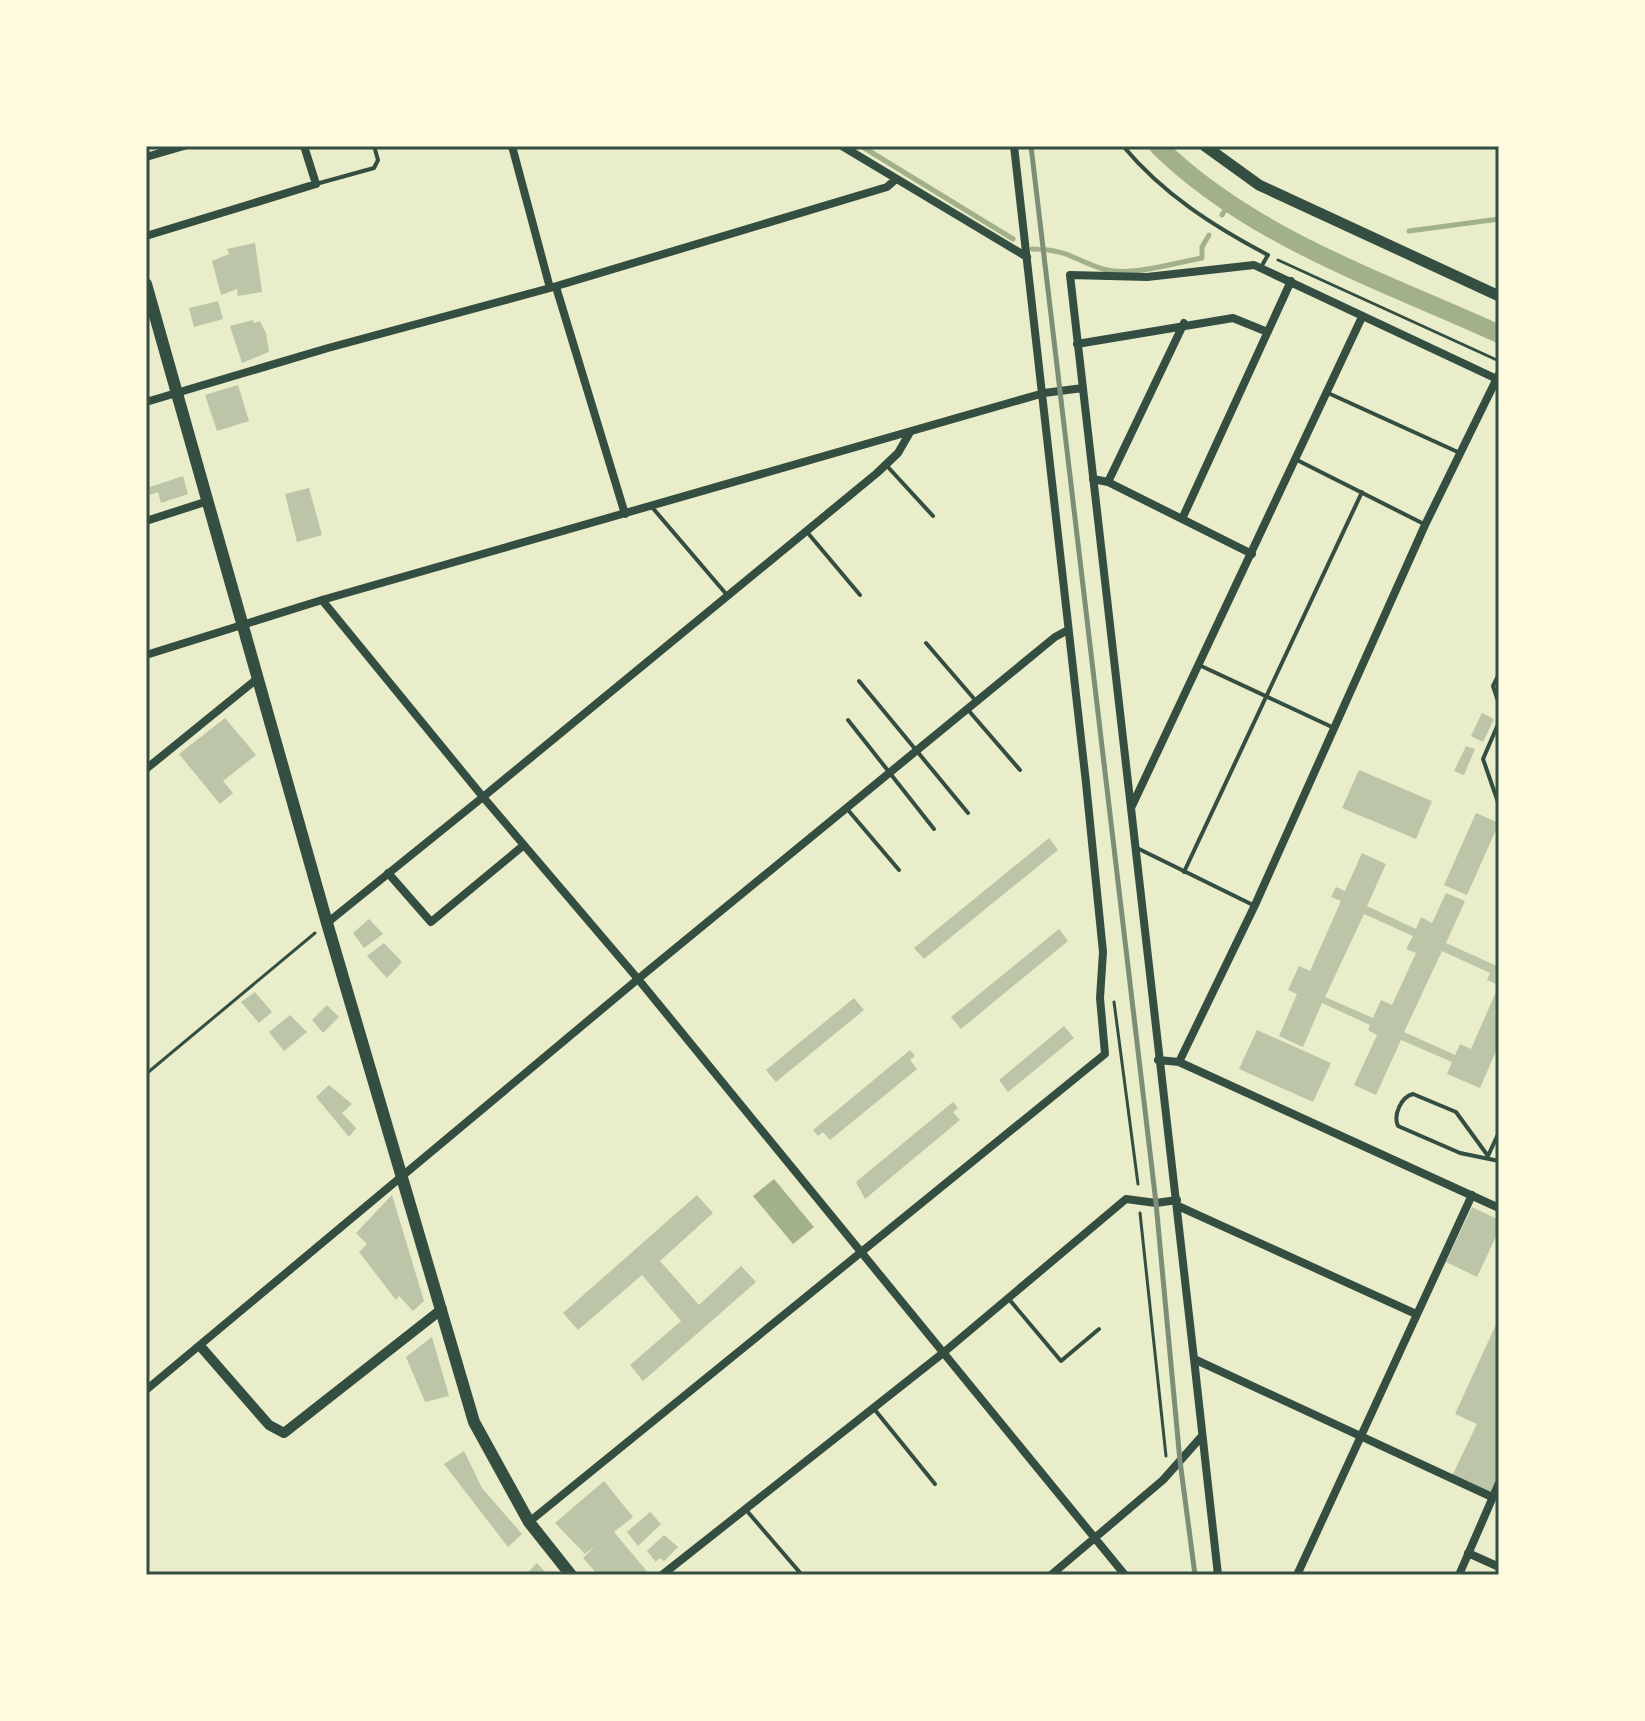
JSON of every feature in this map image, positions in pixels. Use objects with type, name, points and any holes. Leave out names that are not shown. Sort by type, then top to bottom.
[{"type":"main road","points":[[1205,146],[1249,179],[1284,199],[1499,296]]},
{"type":"main road","points":[[146,284],[327,923],[474,1422],[529,1522],[571,1575]]},
{"type":"street","points":[[146,157],[165,148],[184,146]]},
{"type":"street","points":[[146,236],[316,184],[304,146]]},
{"type":"street","points":[[512,146],[553,288],[625,514]]},
{"type":"street","points":[[842,146],[1027,257]]},
{"type":"street","points":[[529,1522],[1105,1054],[1100,998],[1103,952],[1044,393],[1014,146]]},
{"type":"street","points":[[146,402],[553,288],[887,187],[896,179]]},
{"type":"street","points":[[1179,1062],[1255,905],[1425,525],[1498,378],[1362,317],[1261,267],[1247,264],[1147,277],[1070,275],[1218,1575]]},
{"type":"street","points":[[1182,519],[1265,331],[1291,281]]},
{"type":"street","points":[[1131,808],[1362,317]]},
{"type":"street","points":[[1077,344],[1184,323],[1233,318],[1265,331]]},
{"type":"street","points":[[1108,482],[1184,323]]},
{"type":"street","points":[[146,655],[245,627],[322,600],[1044,393],[1083,388]]},
{"type":"street","points":[[327,923],[886,464],[910,433]]},
{"type":"street","points":[[1093,479],[1108,482],[1252,554]]},
{"type":"street","points":[[146,521],[208,501]]},
{"type":"street","points":[[322,600],[483,797],[638,979],[1125,1575]]},
{"type":"street","points":[[146,1390],[638,979],[976,701],[1068,630]]},
{"type":"street","points":[[146,769],[258,678]]},
{"type":"street","points":[[388,873],[431,922],[524,845]]},
{"type":"street","points":[[1158,1060],[1179,1062],[1499,1208]]},
{"type":"street","points":[[1297,1575],[1472,1195]]},
{"type":"street","points":[[662,1575],[943,1353],[1126,1199],[1177,1203],[1416,1314]]},
{"type":"street","points":[[201,1347],[269,1425],[284,1433],[442,1309]]},
{"type":"street","points":[[1194,1359],[1492,1497]]},
{"type":"street","points":[[1051,1575],[1163,1480],[1202,1436]]},
{"type":"street","points":[[1459,1575],[1499,1483]]},
{"type":"street","points":[[1468,1553],[1499,1567]]},
{"type":"lane","points":[[316,184],[374,168],[378,160],[374,146]]},
{"type":"lane","points":[[1123,146],[1180,201],[1221,231],[1268,255],[1261,267]]},
{"type":"lane","points":[[1328,393],[1461,453]]},
{"type":"lane","points":[[1297,460],[1425,525]]},
{"type":"lane","points":[[886,464],[933,516]]},
{"type":"lane","points":[[1184,872],[1362,492]]},
{"type":"lane","points":[[651,506],[727,595]]},
{"type":"lane","points":[[806,530],[860,595]]},
{"type":"lane","points":[[926,643],[976,701]]},
{"type":"lane","points":[[1199,665],[1335,728]]},
{"type":"lane","points":[[1499,674],[1493,686],[1499,704]]},
{"type":"lane","points":[[859,681],[968,813]]},
{"type":"lane","points":[[967,709],[1020,770]]},
{"type":"lane","points":[[848,720],[934,829]]},
{"type":"lane","points":[[1499,722],[1483,759],[1499,805]]},
{"type":"lane","points":[[846,808],[899,870]]},
{"type":"lane","points":[[1137,848],[1255,905]]},
{"type":"lane","points":[[1488,1156],[1456,1112],[1413,1094],[1404,1099],[1396,1116],[1398,1126],[1460,1153],[1488,1156],[1499,1161]]},
{"type":"lane","points":[[1488,1156],[1499,1132]]},
{"type":"lane","points":[[1008,1298],[1061,1361],[1099,1329]]},
{"type":"lane","points":[[873,1408],[935,1484]]},
{"type":"lane","points":[[745,1509],[802,1575]]},
{"type":"path","points":[[1268,255],[1499,361]]},
{"type":"path","points":[[146,1074],[327,923]]},
{"type":"path","points":[[1114,998],[1138,1184]]},
{"type":"path","points":[[1140,1206],[1167,1465]]},
{"type":"shaded area","points":[[774,1179],[814,1227],[793,1244],[753,1196]]},
{"type":"building","points":[[255,243],[262,292],[238,296],[237,289],[221,295],[212,261],[229,254],[227,249]]},
{"type":"building","points":[[218,301],[223,319],[194,327],[189,308]]},
{"type":"building","points":[[253,320],[254,323],[260,321],[266,333],[269,352],[242,363],[230,326]]},
{"type":"building","points":[[238,385],[249,421],[217,431],[205,395]]},
{"type":"building","points":[[183,476],[188,494],[161,503],[158,492],[150,495],[147,488]]},
{"type":"building","points":[[309,488],[322,535],[297,542],[285,494]]},
{"type":"building","points":[[1482,713],[1494,719],[1483,742],[1471,736]]},
{"type":"building","points":[[225,718],[256,755],[223,781],[233,793],[220,804],[179,754]]},
{"type":"building","points":[[1466,746],[1475,749],[1464,775],[1454,771]]},
{"type":"building","points":[[1359,770],[1432,801],[1416,839],[1342,808]]},
{"type":"building","points":[[1476,813],[1499,823],[1467,895],[1444,885]]},
{"type":"building","points":[[1049,838],[1058,850],[924,959],[914,948]]},
{"type":"building","points":[[1362,853],[1386,864],[1367,906],[1416,929],[1421,917],[1432,923],[1446,893],[1465,901],[1446,943],[1499,967],[1499,985],[1499,1044],[1480,1088],[1447,1074],[1452,1062],[1401,1040],[1376,1095],[1354,1085],[1377,1035],[1368,1030],[1370,1025],[1322,1003],[1303,1047],[1279,1036],[1297,994],[1288,990],[1299,966],[1310,971],[1341,901],[1331,897],[1336,887],[1345,891]],"holes":[[[1364,914],[1413,936],[1406,949],[1416,953],[1392,1005],[1381,1000],[1373,1018],[1325,997]],[[1442,951],[1490,973],[1487,980],[1499,985],[1471,1049],[1460,1044],[1455,1055],[1404,1032]]]},
{"type":"building","points":[[369,919],[383,934],[364,948],[353,933]]},
{"type":"building","points":[[1059,929],[1068,941],[961,1029],[951,1017]]},
{"type":"building","points":[[384,943],[402,962],[387,978],[367,956]]},
{"type":"building","points":[[255,992],[272,1012],[259,1023],[241,1002]]},
{"type":"building","points":[[854,998],[864,1010],[776,1082],[766,1070]]},
{"type":"building","points":[[327,1005],[339,1017],[323,1033],[312,1020]]},
{"type":"building","points":[[290,1015],[307,1032],[284,1051],[269,1032]]},
{"type":"building","points":[[1064,1026],[1074,1038],[1008,1092],[999,1080]]},
{"type":"building","points":[[1257,1030],[1331,1063],[1313,1102],[1239,1069]]},
{"type":"building","points":[[910,1050],[915,1056],[910,1060],[917,1069],[830,1140],[823,1132],[818,1136],[813,1130]]},
{"type":"building","points":[[329,1085],[352,1104],[342,1113],[356,1128],[349,1137],[316,1097]]},
{"type":"building","points":[[953,1102],[958,1108],[953,1112],[960,1120],[865,1199],[856,1182]]},
{"type":"building","points":[[392,1195],[424,1301],[413,1311],[399,1296],[396,1300],[359,1252],[367,1244],[356,1233]]},
{"type":"building","points":[[697,1195],[713,1213],[660,1261],[699,1305],[741,1266],[756,1282],[643,1381],[630,1365],[681,1321],[642,1275],[578,1330],[563,1313]]},
{"type":"building","points":[[1472,1207],[1499,1220],[1499,1230],[1477,1277],[1446,1262]]},
{"type":"building","points":[[1499,1318],[1499,1483],[1492,1497],[1451,1478],[1477,1424],[1455,1414]]},
{"type":"building","points":[[432,1337],[449,1396],[425,1402],[406,1357]]},
{"type":"building","points":[[464,1451],[482,1488],[522,1534],[508,1547],[444,1464]]},
{"type":"building","points":[[604,1481],[633,1517],[614,1532],[650,1575],[598,1575],[583,1558],[595,1546],[585,1554],[555,1523]]},
{"type":"building","points":[[650,1512],[661,1524],[638,1546],[627,1532]]},
{"type":"building","points":[[664,1535],[678,1547],[664,1561],[659,1558],[656,1562],[647,1551]]},
{"type":"building","points":[[537,1563],[548,1575],[525,1575]]},
{"type":"waterway","points":[[861,146],[1013,239]]},
{"type":"waterway","points":[[1158,146],[1194,178],[1276,232],[1364,275],[1499,334]]},
{"type":"waterway","points":[[1222,215],[1229,203]]},
{"type":"waterway","points":[[1409,231],[1499,219]]},
{"type":"waterway","points":[[1032,249],[1063,253],[1103,269],[1139,270],[1202,258],[1202,247],[1209,235]]},
{"type":"railway","points":[[1031,146],[1156,1203],[1180,1461],[1195,1575]]}]
